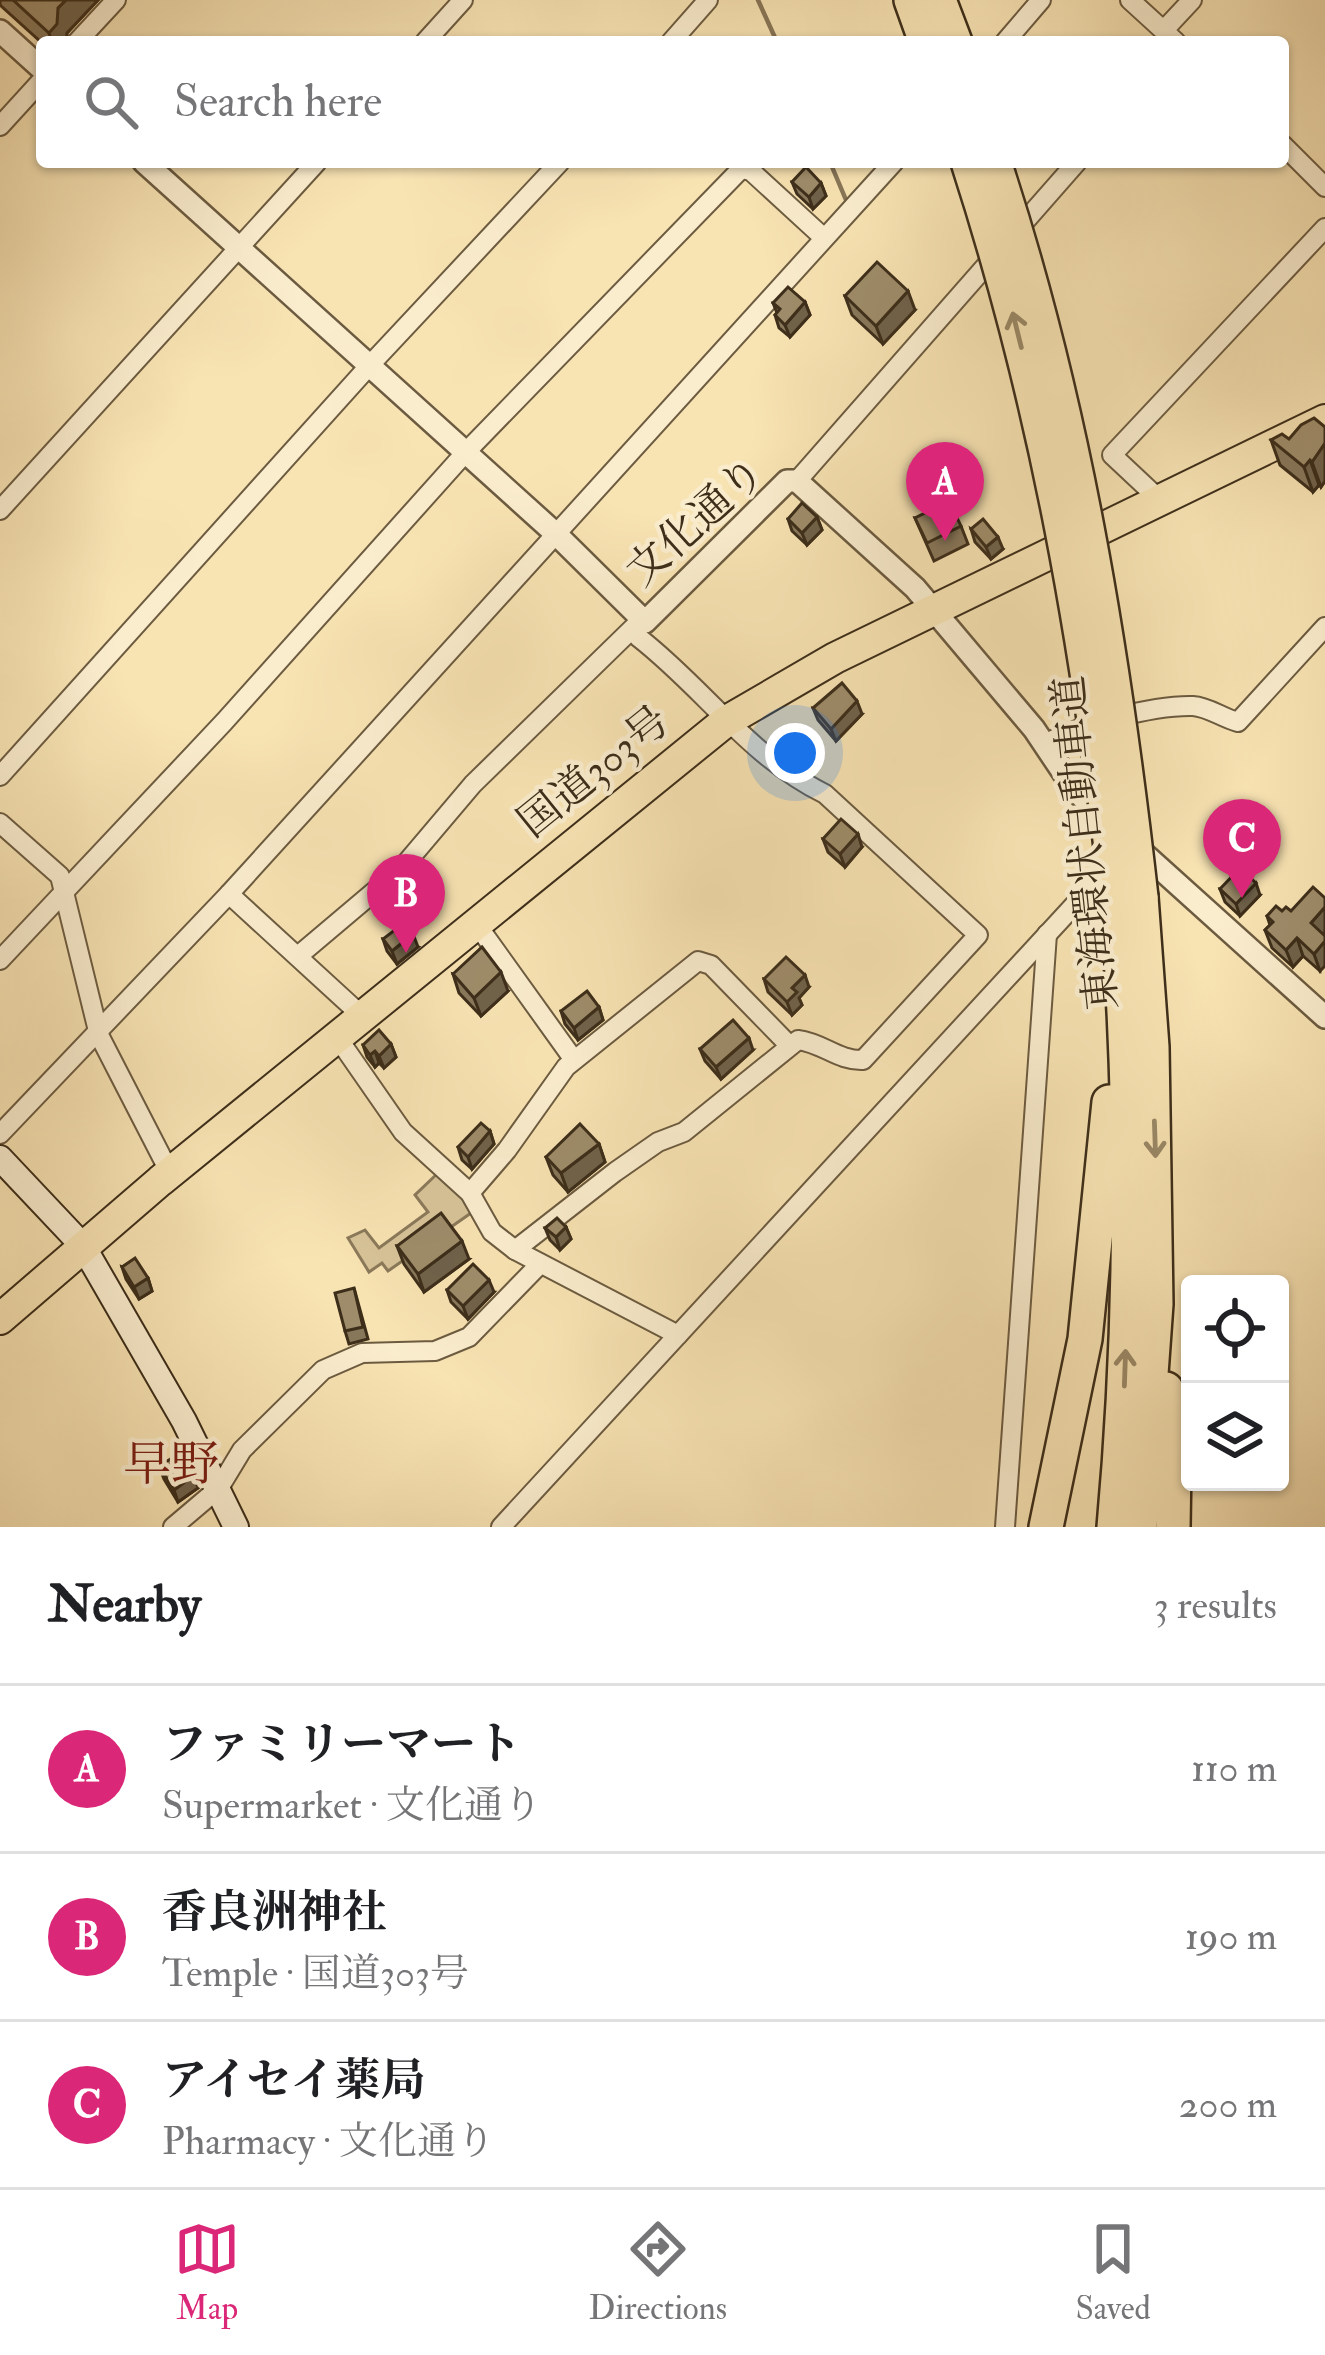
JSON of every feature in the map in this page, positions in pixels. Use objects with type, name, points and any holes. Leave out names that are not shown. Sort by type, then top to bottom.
[{"type":"highway","points":[[911,0],[924,36]]},
{"type":"highway","points":[[939,0],[953,36]]},
{"type":"highway","name":"東海環状自動車道","points":[[970,168],[1009,298],[1076,591],[1152,1047],[1156,1304],[1140,1527]]},
{"type":"highway","name":"東海環状自動車道","points":[[996,168],[1042,321],[1107,623],[1129,898],[1121,954],[1128,1044],[1129,1167],[1122,1435],[1114,1527]]},
{"type":"highway","name":"国道303号","points":[[0,1319],[361,1015],[724,722],[835,658],[1325,420]]},
{"type":"highway","points":[[1046,1527],[1070,1426],[1093,1283],[1121,954]]},
{"type":"highway","points":[[1156,1304],[1174,1465],[1173,1527]]},
{"type":"main road","points":[[0,1158],[82,1246],[219,1488],[236,1527]]},
{"type":"street","points":[[83,36],[116,0]]},
{"type":"street","points":[[430,36],[463,0]]},
{"type":"street","points":[[676,36],[708,0]]},
{"type":"street","points":[[1010,36],[1041,0]]},
{"type":"street","points":[[1130,0],[1170,36],[1192,0]]},
{"type":"street","points":[[0,31],[36,64]]},
{"type":"street","points":[[0,127],[36,87]]},
{"type":"street","points":[[1289,151],[1325,187]]},
{"type":"street","name":"文化通り","points":[[151,168],[556,534],[645,622],[788,482],[797,481],[915,588],[1044,744],[1075,790],[1322,1009]]},
{"type":"street","points":[[0,510],[311,168]]},
{"type":"street","points":[[0,776],[554,168]]},
{"type":"street","points":[[0,1134],[229,894],[888,168]]},
{"type":"street","points":[[797,481],[1072,168]]},
{"type":"street","points":[[0,960],[224,722],[465,453],[741,169],[751,171],[824,238]]},
{"type":"street","points":[[1160,500],[1112,455],[1325,228]]},
{"type":"street","points":[[298,956],[401,868],[473,784],[637,624],[638,638],[672,664],[724,722],[795,779],[825,794],[978,935],[862,1060],[846,1061],[813,1042],[798,1040],[684,1132],[644,1152],[515,1250]]},
{"type":"street","points":[[1044,744],[1080,726],[1176,708],[1209,709],[1238,722],[1325,627]]},
{"type":"street","points":[[0,824],[60,876],[98,1035],[170,1173]]},
{"type":"street","points":[[501,1527],[1132,842]]},
{"type":"street","points":[[229,894],[361,1015]]},
{"type":"street","points":[[475,922],[574,1060]]},
{"type":"street","points":[[1005,1527],[1047,934]]},
{"type":"street","points":[[470,1193],[574,1060],[698,961],[711,965],[788,1046]]},
{"type":"street","points":[[337,1037],[404,1132],[470,1193],[492,1232],[540,1264],[678,1335]]},
{"type":"street","points":[[173,1527],[219,1488],[242,1450],[322,1370],[362,1353],[435,1351],[470,1337],[540,1264]]},
{"type":"shaded area","points":[[439,1172],[471,1213],[388,1271],[382,1263],[369,1272],[348,1238],[365,1230],[379,1248],[428,1212],[415,1195]]},
{"type":"building","points":[[13,0],[66,0],[49,33]]},
{"type":"building","points":[[807,168],[821,183],[809,197],[792,182]]},
{"type":"building","points":[[877,262],[908,291],[876,326],[845,296]]},
{"type":"building","points":[[788,287],[805,302],[785,325],[775,315],[780,309],[773,303]]},
{"type":"building","points":[[1314,418],[1325,427],[1325,443],[1304,467],[1271,440],[1282,434],[1289,439]]},
{"type":"building","points":[[949,501],[961,526],[927,543],[915,518]]},
{"type":"building","points":[[802,503],[817,517],[802,533],[788,519]]},
{"type":"building","points":[[983,519],[998,537],[986,547],[971,529]]},
{"type":"building","points":[[842,683],[857,701],[831,729],[813,708]]},
{"type":"building","points":[[841,819],[858,834],[840,854],[823,839]]},
{"type":"building","points":[[1240,868],[1256,883],[1236,904],[1220,889]]},
{"type":"building","points":[[1313,887],[1325,898],[1325,907],[1311,923],[1325,941],[1314,954],[1297,938],[1286,950],[1265,930],[1273,922],[1267,916],[1276,906],[1291,911]]},
{"type":"building","points":[[404,923],[413,934],[392,951],[383,939]]},
{"type":"building","points":[[482,947],[501,972],[474,998],[453,974]]},
{"type":"building","points":[[786,957],[805,975],[792,988],[797,992],[787,1002],[764,979]]},
{"type":"building","points":[[587,991],[599,1007],[574,1028],[561,1011]]},
{"type":"building","points":[[733,1020],[749,1038],[716,1067],[700,1049]]},
{"type":"building","points":[[379,1030],[391,1044],[379,1056],[375,1051],[370,1055],[363,1045]]},
{"type":"building","points":[[481,1123],[490,1131],[468,1157],[458,1147]]},
{"type":"building","points":[[580,1124],[599,1144],[561,1173],[546,1157]]},
{"type":"building","points":[[441,1213],[462,1241],[418,1274],[397,1246]]},
{"type":"building","points":[[557,1218],[566,1227],[556,1237],[545,1228]]},
{"type":"building","points":[[135,1258],[148,1278],[134,1287],[122,1267]]},
{"type":"building","points":[[473,1264],[489,1280],[463,1306],[447,1290]]},
{"type":"building","points":[[354,1288],[363,1327],[345,1331],[335,1293]]},
{"type":"building","points":[[184,1456],[194,1475],[174,1490],[159,1466]]},
{"type":"waterway","points":[[758,0],[774,36]]},
{"type":"waterway","points":[[833,168],[846,200]]},
{"type":"place","name":"ファミリーマート","points":[[945,541]]},
{"type":"place","name":"アイセイ薬局","points":[[1242,898]]},
{"type":"place","name":"香良洲神社","points":[[406,953]]},
{"type":"district","name":"早野","points":[[171,1465]]}]
